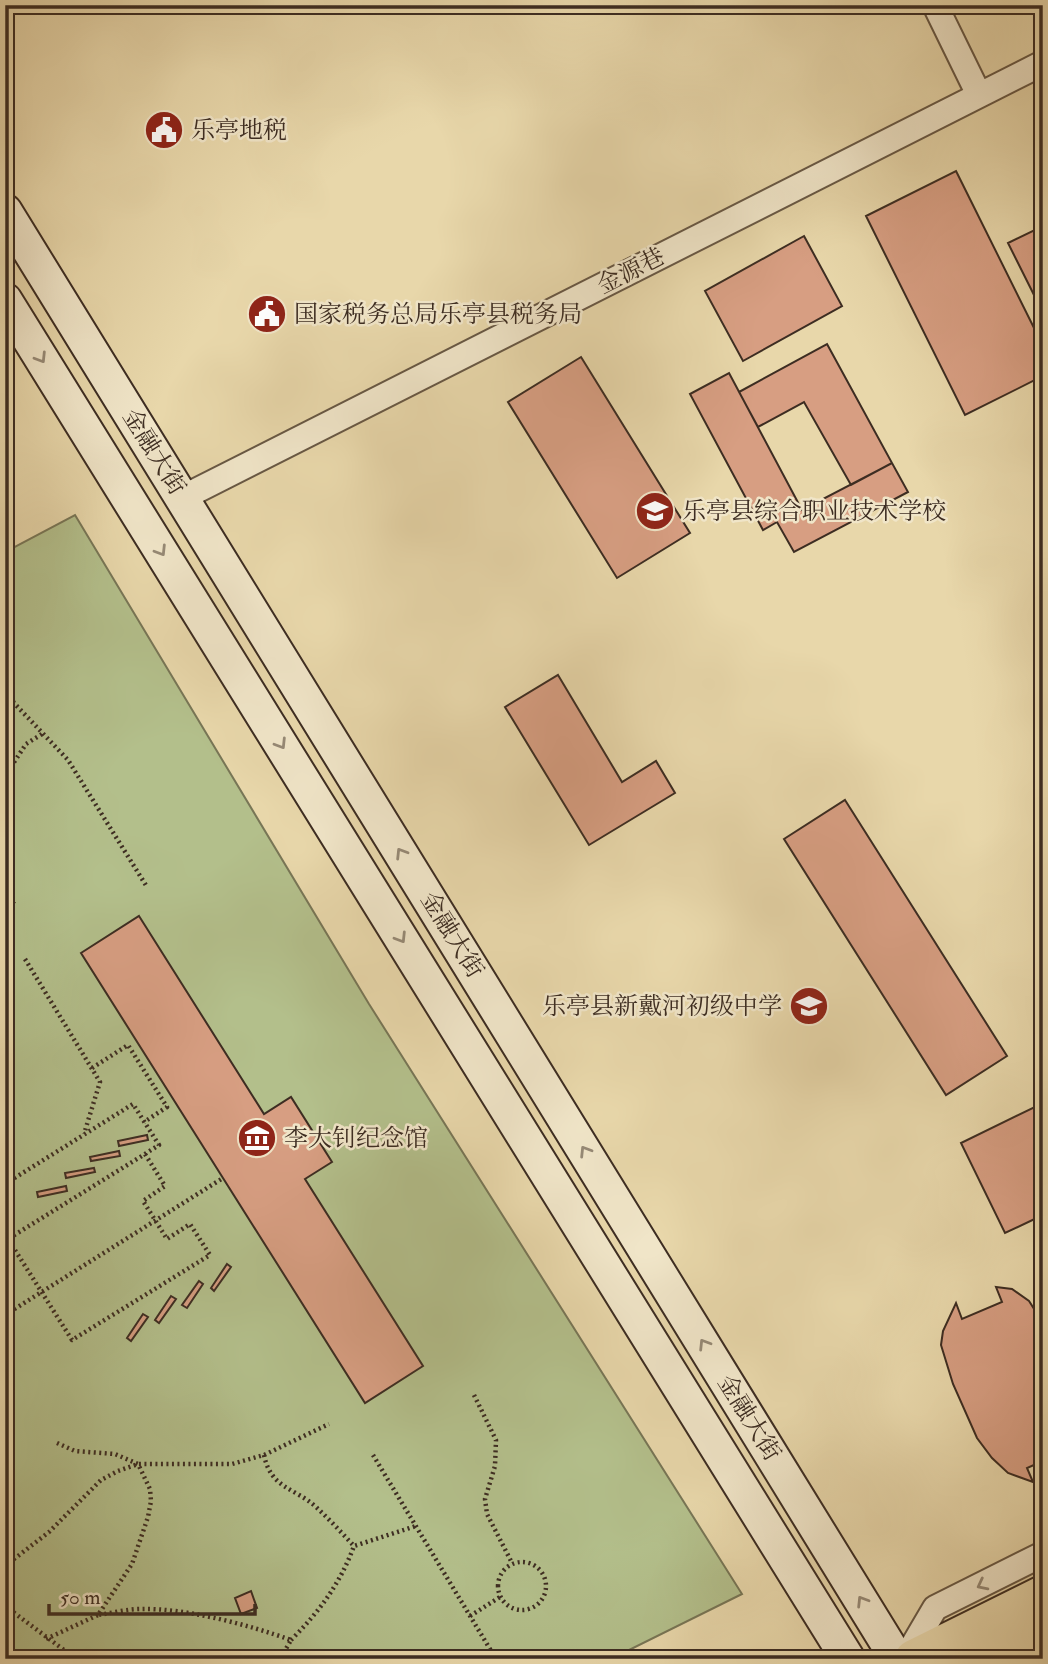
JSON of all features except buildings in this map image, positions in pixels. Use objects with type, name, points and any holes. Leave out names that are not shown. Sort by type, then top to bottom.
[{"type":"highway","points":[[914,1659],[1043,1595]]},
{"type":"highway","points":[[991,1659],[1043,1633]]},
{"type":"main road","name":"金融大街","points":[[5,211],[897,1659]]},
{"type":"main road","name":"金融大街","points":[[5,300],[848,1659]]},
{"type":"street","points":[[935,5],[979,95]]},
{"type":"street","name":"金源巷","points":[[182,498],[1043,63]]},
{"type":"street","points":[[905,1659],[935,1608],[1043,1554]]},
{"type":"path","points":[[5,687],[14,703],[68,760],[147,887]]},
{"type":"path","points":[[5,776],[26,744],[42,734]]},
{"type":"path","points":[[5,889],[14,904]]},
{"type":"path","points":[[25,960],[100,1082],[84,1134]]},
{"type":"path","points":[[92,1068],[128,1045],[167,1107],[144,1122]]},
{"type":"path","points":[[5,1184],[133,1104],[159,1145],[8,1240],[72,1340],[210,1255],[190,1224],[167,1239],[143,1201],[165,1186],[145,1154]]},
{"type":"path","points":[[5,1315],[223,1178]]},
{"type":"path","points":[[474,1395],[496,1440],[495,1465],[485,1499],[487,1514],[512,1563]]},
{"type":"path","points":[[5,1566],[49,1532],[101,1480],[118,1471],[138,1465],[232,1464],[264,1455],[329,1424]]},
{"type":"path","points":[[57,1443],[75,1451],[115,1454],[138,1465],[150,1489],[148,1517],[132,1564],[98,1615]]},
{"type":"path","points":[[264,1455],[275,1480],[316,1507],[354,1546]]},
{"type":"path","points":[[373,1455],[496,1659]]},
{"type":"path","points":[[354,1546],[416,1526]]},
{"type":"path","points":[[280,1659],[291,1640],[314,1618],[333,1593],[347,1567],[354,1546]]},
{"type":"path","points":[[512,1563],[528,1563],[541,1572],[546,1587],[545,1595],[534,1607],[527,1610],[511,1608],[500,1597],[500,1574],[512,1563]]},
{"type":"path","points":[[470,1616],[500,1597]]},
{"type":"path","points":[[5,1599],[9,1609],[76,1659]]},
{"type":"path","points":[[46,1639],[98,1615],[141,1609],[170,1611],[266,1631],[291,1640]]},
{"type":"green space","name":"李大钊纪念馆","points":[[75,515],[369,1004],[742,1594],[611,1659],[5,1659],[5,552]]},
{"type":"place","name":"乐亭地税","points":[[164,130]]},
{"type":"place","name":"国家税务总局乐亭县税务局","points":[[267,314]]},
{"type":"place","name":"乐亭县综合职业技术学校","points":[[655,511]]},
{"type":"place","name":"乐亭县新戴河初级中学","points":[[809,1006]]},
{"type":"place","name":"李大钊纪念馆","points":[[257,1138]]}]
